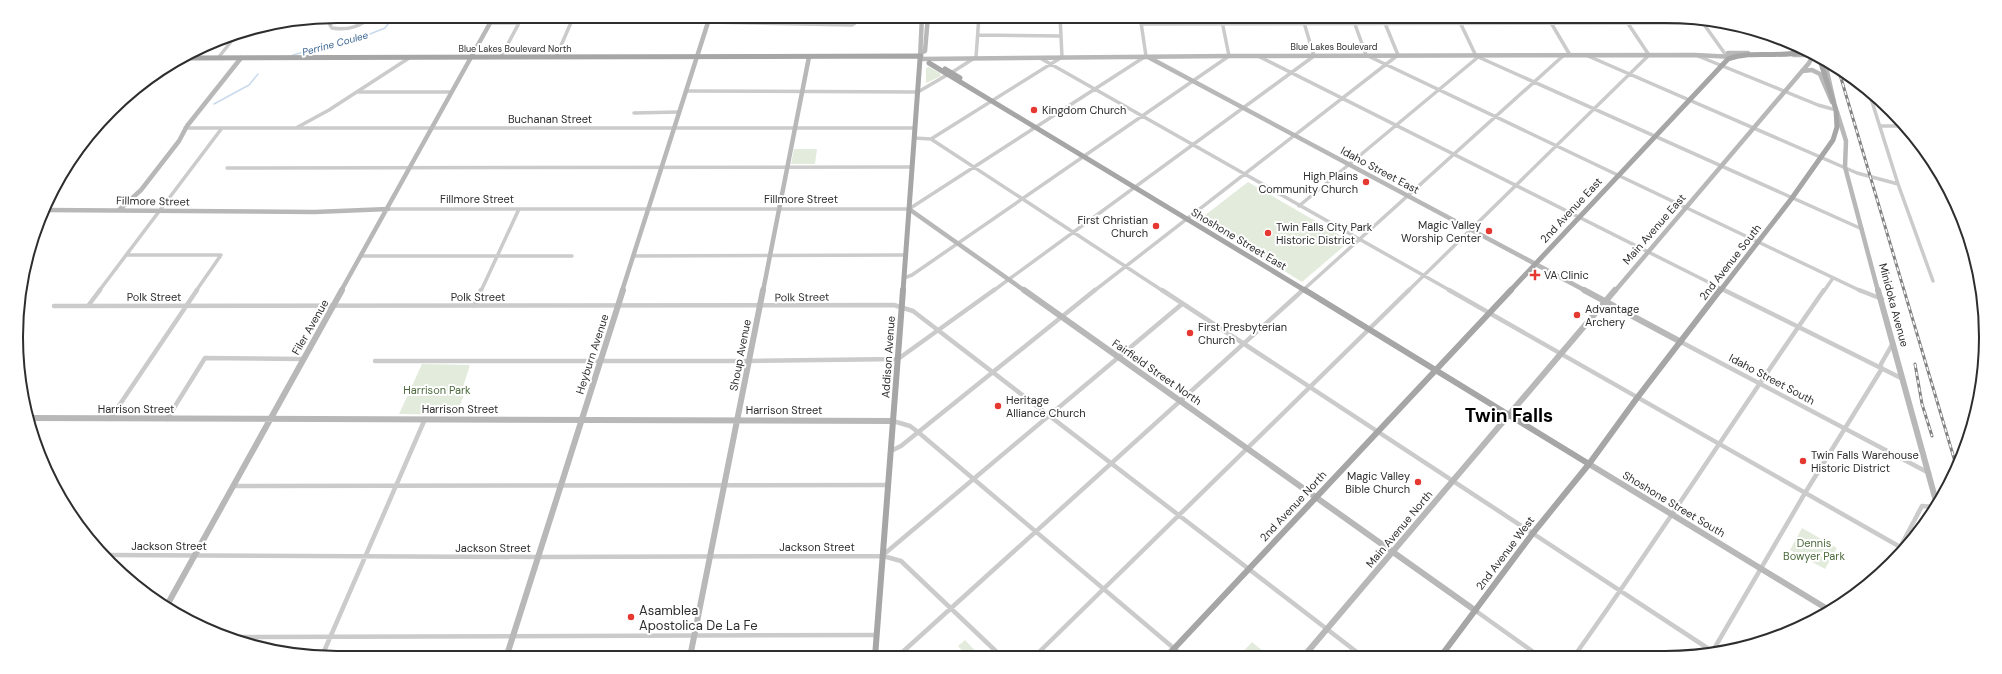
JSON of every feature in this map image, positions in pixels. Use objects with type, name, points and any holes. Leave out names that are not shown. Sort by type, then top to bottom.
[{"type":"main road","points":[[1728,56],[1789,55],[1799,53]]},
{"type":"main road","name":"Blue Lakes Boulevard North","points":[[193,58],[844,57],[846,59],[921,56]]},
{"type":"main road","name":"Shoshone Street East","points":[[921,56],[930,65],[959,80],[1508,415]]},
{"type":"main road","name":"Addison Avenue","points":[[876,651],[921,56]]},
{"type":"main road","name":"2nd Avenue East","points":[[1435,370],[1617,175],[1722,66],[1728,56]]},
{"type":"main road","name":"2nd Avenue South","points":[[1588,464],[1636,398],[1792,198],[1836,135],[1837,127],[1835,109],[1821,65]]},
{"type":"main road","name":"2nd Avenue North","points":[[1174,649],[1435,370]]},
{"type":"main road","name":"Shoshone Street South","points":[[1508,415],[1588,464]]},
{"type":"main road","name":"2nd Avenue West","points":[[1444,651],[1476,611],[1533,533],[1588,464]]},
{"type":"street","points":[[330,23],[332,28],[343,30],[353,29],[362,23]]},
{"type":"street","points":[[490,23],[519,23],[501,57]]},
{"type":"street","name":"Filer Avenue","points":[[169,602],[269,419],[334,306],[472,58],[490,23]]},
{"type":"street","points":[[556,57],[571,23]]},
{"type":"street","name":"Heyburn Avenue","points":[[508,651],[708,23]]},
{"type":"street","points":[[756,23],[852,25],[855,23]]},
{"type":"street","points":[[921,23],[919,51],[921,56]]},
{"type":"street","points":[[921,56],[925,51],[927,23]]},
{"type":"street","points":[[686,92],[918,92],[974,57],[979,23]]},
{"type":"street","points":[[931,139],[991,100],[1062,57],[1060,23]]},
{"type":"street","points":[[1460,23],[1476,56],[1862,229]]},
{"type":"street","points":[[1551,23],[1570,55]]},
{"type":"street","points":[[909,209],[1037,128],[1146,56],[1141,24],[1628,23],[1649,55],[1593,108],[1040,651]]},
{"type":"street","points":[[904,278],[912,275],[958,244],[1229,56],[1223,24]]},
{"type":"street","points":[[375,361],[748,361],[898,359],[939,331],[1314,56],[1304,24]]},
{"type":"street","points":[[1355,24],[1366,55],[1872,297],[1882,300]]},
{"type":"street","points":[[891,451],[901,446],[992,371],[1398,55],[1385,24]]},
{"type":"street","points":[[1705,26],[1728,56]]},
{"type":"street","points":[[978,35],[1061,36]]},
{"type":"street","points":[[218,58],[231,42]]},
{"type":"street","points":[[1789,55],[1803,54]]},
{"type":"street","points":[[904,651],[1564,55]]},
{"type":"street","points":[[1586,55],[1821,156],[1857,173],[1898,184]]},
{"type":"street","points":[[1696,55],[1784,91],[1835,109]]},
{"type":"street","name":"Blue Lakes Boulevard","points":[[921,56],[1782,55]]},
{"type":"street","name":"Idaho Street East","points":[[1146,56],[1606,302]]},
{"type":"street","points":[[1257,56],[1881,370],[1904,379]]},
{"type":"street","points":[[1299,206],[1477,58],[1476,56]]},
{"type":"street","name":"Shoup Avenue","points":[[691,651],[809,57]]},
{"type":"street","points":[[1037,57],[1899,547]]},
{"type":"street","points":[[119,210],[141,190],[179,141],[185,128],[241,58]]},
{"type":"street","points":[[296,128],[330,110],[409,58]]},
{"type":"street","name":"Main Avenue East","points":[[1508,415],[1606,302],[1812,59]]},
{"type":"street","name":"Minidoka Avenue","points":[[1826,68],[1834,94],[1835,109],[1846,141],[1846,167],[1848,177],[1904,379],[1934,498]]},
{"type":"street","points":[[1800,72],[1809,70],[1819,73],[1832,102]]},
{"type":"street","points":[[357,92],[452,92]]},
{"type":"street","points":[[1872,101],[1898,184],[1933,281]]},
{"type":"street","points":[[634,113],[679,112]]},
{"type":"street","points":[[1880,126],[1897,126]]},
{"type":"street","name":"Buchanan Street","points":[[185,128],[915,128]]},
{"type":"street","points":[[88,306],[222,128]]},
{"type":"street","points":[[914,138],[931,139],[975,167],[1182,304],[1453,480],[1706,648]]},
{"type":"street","points":[[227,168],[912,167]]},
{"type":"street","points":[[1848,177],[1857,173]]},
{"type":"street","name":"Fillmore Street","points":[[50,210],[315,212],[388,209],[909,209]]},
{"type":"street","points":[[474,306],[519,209]]},
{"type":"street","name":"Fairfield Street North","points":[[909,209],[1476,611]]},
{"type":"street","points":[[110,419],[221,255],[127,254]]},
{"type":"street","points":[[634,256],[906,255]]},
{"type":"street","points":[[362,256],[572,256]]},
{"type":"street","points":[[1579,651],[1621,591],[1758,383],[1833,278]]},
{"type":"street","name":"Idaho Street South","points":[[1606,302],[1929,473]]},
{"type":"street","points":[[883,556],[1182,304]]},
{"type":"street","name":"Polk Street","points":[[54,306],[902,306]]},
{"type":"street","points":[[902,306],[913,311],[992,371],[1356,651]]},
{"type":"street","points":[[1717,646],[1805,493],[1846,429],[1881,370],[1881,364],[1893,342]]},
{"type":"street","points":[[167,419],[205,358],[303,359]]},
{"type":"street","name":"Main Avenue North","points":[[1308,651],[1508,415]]},
{"type":"street","name":"Harrison Street","points":[[34,418],[893,421]]},
{"type":"street","points":[[325,650],[426,419]]},
{"type":"street","points":[[893,421],[910,426],[918,432],[1176,651]]},
{"type":"street","name":"Shoshone Street South","points":[[1588,464],[1825,607]]},
{"type":"street","points":[[232,486],[888,485]]},
{"type":"street","points":[[1906,538],[1922,506],[1929,506]]},
{"type":"street","name":"Jackson Street","points":[[111,555],[365,557],[883,556],[901,561],[996,651]]},
{"type":"street","points":[[1476,611],[1532,651]]},
{"type":"street","points":[[246,637],[877,635]]},
{"type":"green space","points":[[929,67],[940,73],[941,76],[926,83],[926,68]]},
{"type":"green space","points":[[794,149],[817,149],[815,164],[791,164]]},
{"type":"green space","points":[[1248,182],[1350,241],[1302,282],[1200,219]]},
{"type":"green space","name":"Harrison Park","points":[[422,364],[470,365],[463,387],[464,395],[456,415],[399,414]]},
{"type":"green space","name":"Dennis Bowyer Park","points":[[1802,528],[1837,548],[1825,569],[1790,550]]},
{"type":"green space","points":[[965,640],[975,651],[963,651],[958,646]]},
{"type":"green space","points":[[1252,642],[1263,651],[1244,651]]},
{"type":"waterway","name":"Perrine Coulee","points":[[293,55],[370,34],[385,28],[389,23]]},
{"type":"waterway","name":"Perrine Coulee","points":[[214,104],[249,85],[258,74]]},
{"type":"railway","points":[[1841,77],[1954,459]]},
{"type":"railway","points":[[1915,364],[1922,404],[1932,436]]},
{"type":"place","name":"Kingdom Church","points":[[1034,110]]},
{"type":"place","name":"High Plains Community Church","points":[[1366,182]]},
{"type":"place","name":"First Christian Church","points":[[1156,226]]},
{"type":"place","name":"Magic Valley Worship Center","points":[[1489,231]]},
{"type":"place","name":"Twin Falls City Park Historic District","points":[[1268,233]]},
{"type":"place","name":"VA Clinic","points":[[1535,275]]},
{"type":"place","name":"Advantage Archery","points":[[1577,315]]},
{"type":"place","name":"First Presbyterian Church","points":[[1190,333]]},
{"type":"place","name":"Heritage Alliance Church","points":[[998,406]]},
{"type":"place","name":"Twin Falls Warehouse Historic District","points":[[1803,461]]},
{"type":"place","name":"Magic Valley Bible Church","points":[[1418,482]]},
{"type":"place","name":"Asamblea Apostolica De La Fe","points":[[631,617]]},
{"type":"district","name":"Twin Falls","points":[[1509,415]]}]
